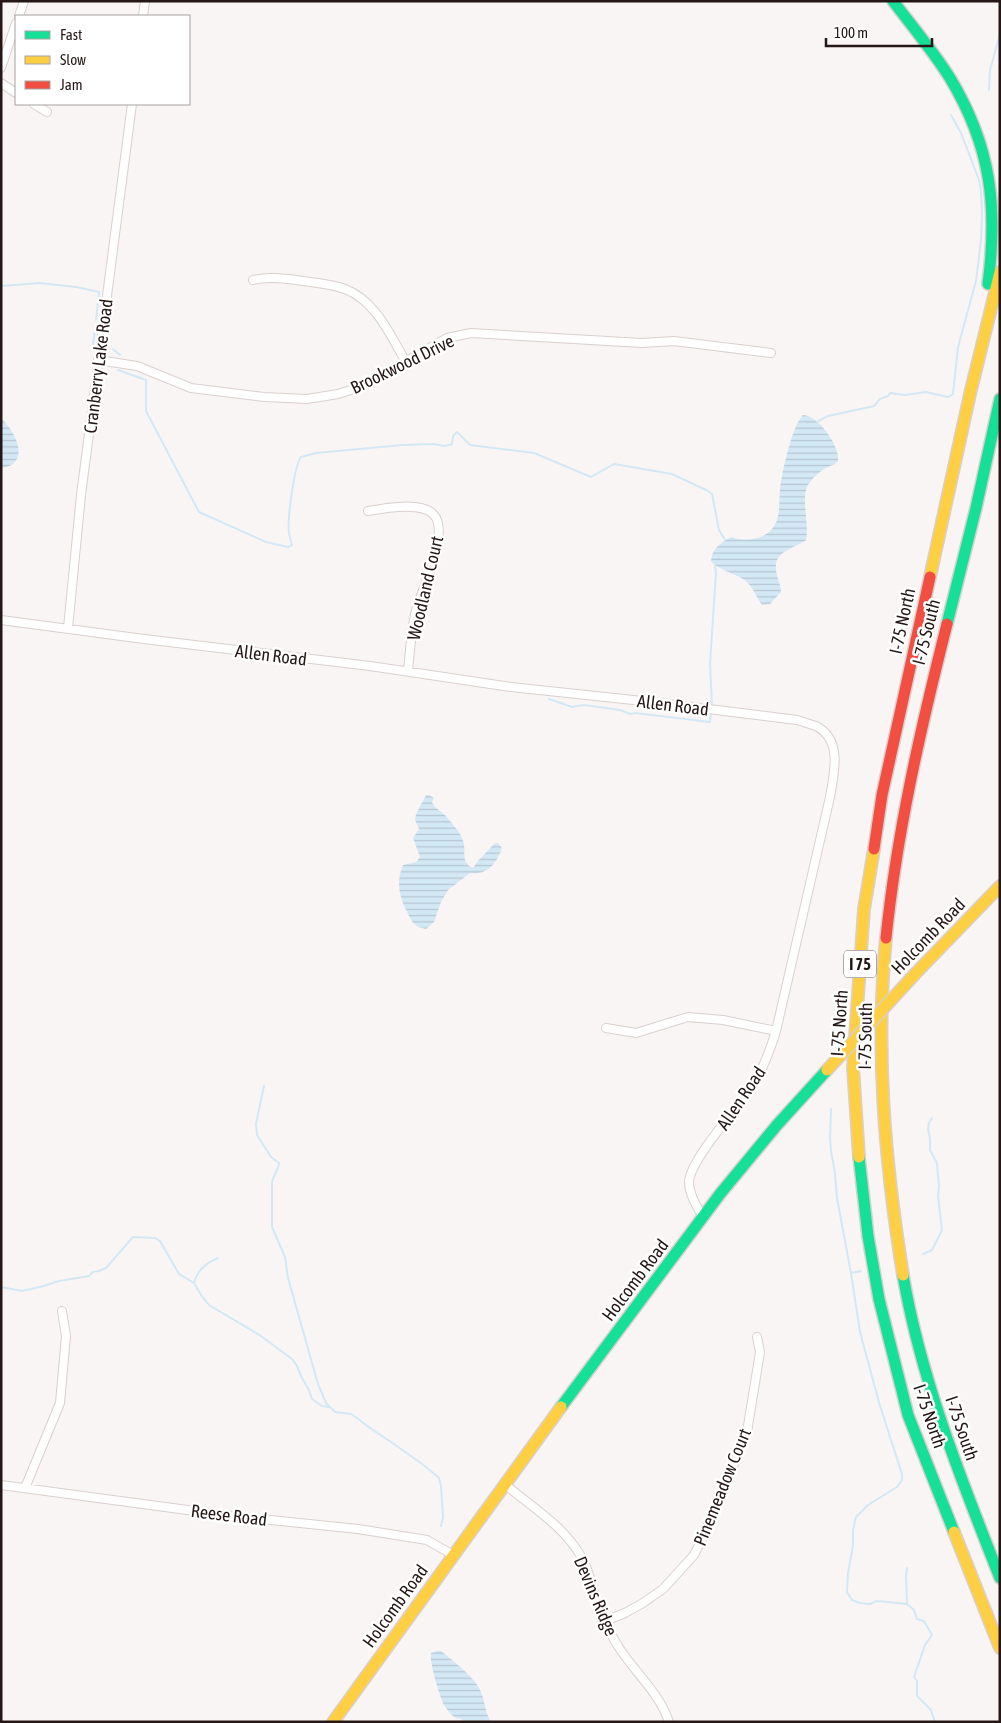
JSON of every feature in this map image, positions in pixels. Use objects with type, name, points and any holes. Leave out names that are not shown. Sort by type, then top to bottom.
[{"type":"main road","points":[[893,1],[948,76],[965,104],[977,128],[989,169],[995,221],[993,261],[972,356],[970,394]]},
{"type":"main road","name":"I-75 North","points":[[1000,272],[970,394],[882,795],[864,909],[854,1067],[858,1153],[868,1236],[879,1299],[912,1424],[1000,1648]]},
{"type":"main road","name":"I-75 South","points":[[1000,399],[927,703],[899,839],[888,911],[881,1050],[888,1175],[902,1268],[915,1332],[931,1390],[966,1494],[1000,1578]]},
{"type":"main road","points":[[972,521],[1000,428]]},
{"type":"main road","name":"Holcomb Road","points":[[333,1722],[538,1439],[704,1217],[777,1125],[915,974],[1000,886]]},
{"type":"street","points":[[19,15],[24,1]]},
{"type":"street","points":[[143,15],[145,1]]},
{"type":"street","points":[[1,68],[15,26]]},
{"type":"street","points":[[1,83],[15,91]]},
{"type":"street","points":[[36,105],[47,112]]},
{"type":"street","name":"Cranberry Lake Road","points":[[68,628],[81,495],[132,105]]},
{"type":"street","points":[[253,280],[275,278],[327,284],[345,289],[370,305],[406,362]]},
{"type":"street","name":"Brookwood Drive","points":[[98,360],[138,366],[191,388],[290,399],[307,399],[338,394],[368,383],[447,338],[471,334],[642,343],[674,341],[771,353]]},
{"type":"street","name":"Woodland Court","points":[[368,511],[392,507],[418,508],[430,512],[437,520],[439,528],[436,556],[416,611],[408,671]]},
{"type":"street","name":"Allen Road","points":[[1,620],[408,671],[511,687],[797,720],[816,726],[827,735],[834,746],[835,765],[831,789],[776,1031],[763,1067],[752,1086],[691,1171],[690,1189],[704,1217]]},
{"type":"street","points":[[606,1028],[636,1033],[688,1017],[724,1020],[776,1031]]},
{"type":"street","points":[[26,1488],[60,1403],[66,1336],[62,1312]]},
{"type":"street","name":"Pinemeadow Court","points":[[605,1621],[643,1604],[662,1589],[694,1555],[707,1529],[747,1432],[760,1352],[757,1336]]},
{"type":"street","name":"Reese Road","points":[[1,1485],[209,1513],[358,1529],[427,1540],[453,1555]]},
{"type":"street","name":"Devins Ridge","points":[[506,1485],[570,1538],[584,1560],[605,1621],[619,1648],[655,1694],[669,1722]]},
{"type":"water","points":[[803,415],[816,420],[822,426],[836,448],[838,461],[818,473],[810,482],[805,495],[806,540],[786,551],[778,558],[776,571],[781,592],[770,604],[762,605],[746,581],[717,567],[711,561],[717,547],[731,537],[744,540],[758,538],[770,532],[774,526],[778,516],[781,481],[788,450],[795,429]]},
{"type":"water","points":[[1,418],[15,438],[19,453],[11,465],[2,468]]},
{"type":"water","points":[[426,795],[434,798],[432,802],[434,806],[446,816],[459,832],[464,843],[466,863],[469,866],[473,868],[494,844],[498,843],[502,848],[496,861],[490,868],[482,872],[470,873],[448,890],[441,902],[434,922],[426,929],[414,924],[410,919],[402,900],[399,883],[403,865],[416,862],[420,857],[413,838],[419,829],[415,820],[416,814]]},
{"type":"water","points":[[441,1651],[471,1677],[479,1687],[491,1722],[465,1722],[455,1718],[446,1709],[435,1679],[432,1664],[431,1653]]},
{"type":"waterway","points":[[989,90],[990,70],[1000,34]]},
{"type":"waterway","points":[[817,422],[828,416],[874,406],[880,399],[888,396],[890,393],[905,395],[926,392],[948,397],[953,394],[958,347],[976,281],[981,241],[982,212],[979,180],[961,133],[951,115]]},
{"type":"waterway","points":[[1,286],[40,283],[99,292],[96,320]]},
{"type":"waterway","points":[[93,346],[95,328]]},
{"type":"waterway","points":[[113,349],[120,355]]},
{"type":"waterway","points":[[118,370],[146,380],[146,411],[199,512],[266,542],[288,547],[292,545],[289,534],[290,506],[298,462],[301,457],[316,453],[402,445],[433,444],[445,446],[452,444],[453,436],[457,432],[470,445],[534,453],[591,477],[614,464],[672,474],[712,494],[719,530],[725,540]]},
{"type":"waterway","points":[[712,707],[710,663],[715,566]]},
{"type":"waterway","points":[[549,699],[572,707],[584,705],[620,710],[630,714],[710,722],[711,712]]},
{"type":"waterway","points":[[264,1086],[256,1124],[257,1135],[271,1157],[279,1163],[272,1182],[272,1227],[285,1257],[288,1278],[318,1384],[326,1403],[335,1412],[351,1414],[439,1478],[443,1517],[441,1526]]},
{"type":"waterway","points":[[831,1109],[830,1139],[837,1198],[860,1332],[880,1406],[902,1474],[902,1480],[897,1487],[868,1505],[856,1517],[847,1592],[852,1600],[860,1603],[870,1604],[877,1601],[907,1604],[914,1610],[917,1619],[924,1621],[932,1635],[925,1645],[914,1677],[917,1681],[917,1696],[931,1710],[935,1722]]},
{"type":"waterway","points":[[923,1254],[932,1250],[942,1230],[937,1163],[930,1150],[928,1129],[932,1118]]},
{"type":"waterway","points":[[1,1287],[22,1291],[59,1281],[89,1276],[93,1272],[106,1268],[133,1237],[155,1238],[160,1241],[179,1274],[194,1283],[209,1305],[261,1336],[292,1359],[312,1399],[322,1406],[329,1407]]},
{"type":"waterway","points":[[194,1283],[197,1274],[210,1262],[218,1258]]},
{"type":"waterway","points":[[851,1273],[861,1271]]},
{"type":"waterway","points":[[907,1568],[907,1604]]},
{"type":"traffic: fast","points":[[893,1],[930,48],[950,78],[975,128],[983,152],[991,202],[991,256],[988,284]]},
{"type":"traffic: fast","points":[[947,624],[976,508],[1000,399]]},
{"type":"traffic: fast","points":[[561,1407],[720,1194],[777,1125],[827,1070]]},
{"type":"traffic: fast","points":[[859,1157],[868,1236],[879,1299],[908,1415],[954,1532]]},
{"type":"traffic: fast","points":[[903,1275],[920,1353],[931,1391],[957,1466],[1000,1578]]},
{"type":"traffic: slow","points":[[930,577],[970,394],[1000,272]]},
{"type":"traffic: slow","points":[[859,1157],[853,1067],[864,909],[874,849]]},
{"type":"traffic: slow","points":[[915,974],[1000,886]]},
{"type":"traffic: slow","points":[[886,938],[881,1023],[884,1107],[891,1191],[903,1275]]},
{"type":"traffic: slow","points":[[827,1070],[915,974]]},
{"type":"traffic: slow","points":[[333,1722],[561,1407]]},
{"type":"traffic: slow","points":[[954,1532],[1000,1648]]},
{"type":"traffic: jam","points":[[874,849],[882,795],[930,577]]},
{"type":"traffic: jam","points":[[886,938],[903,819],[928,701],[947,624]]}]
